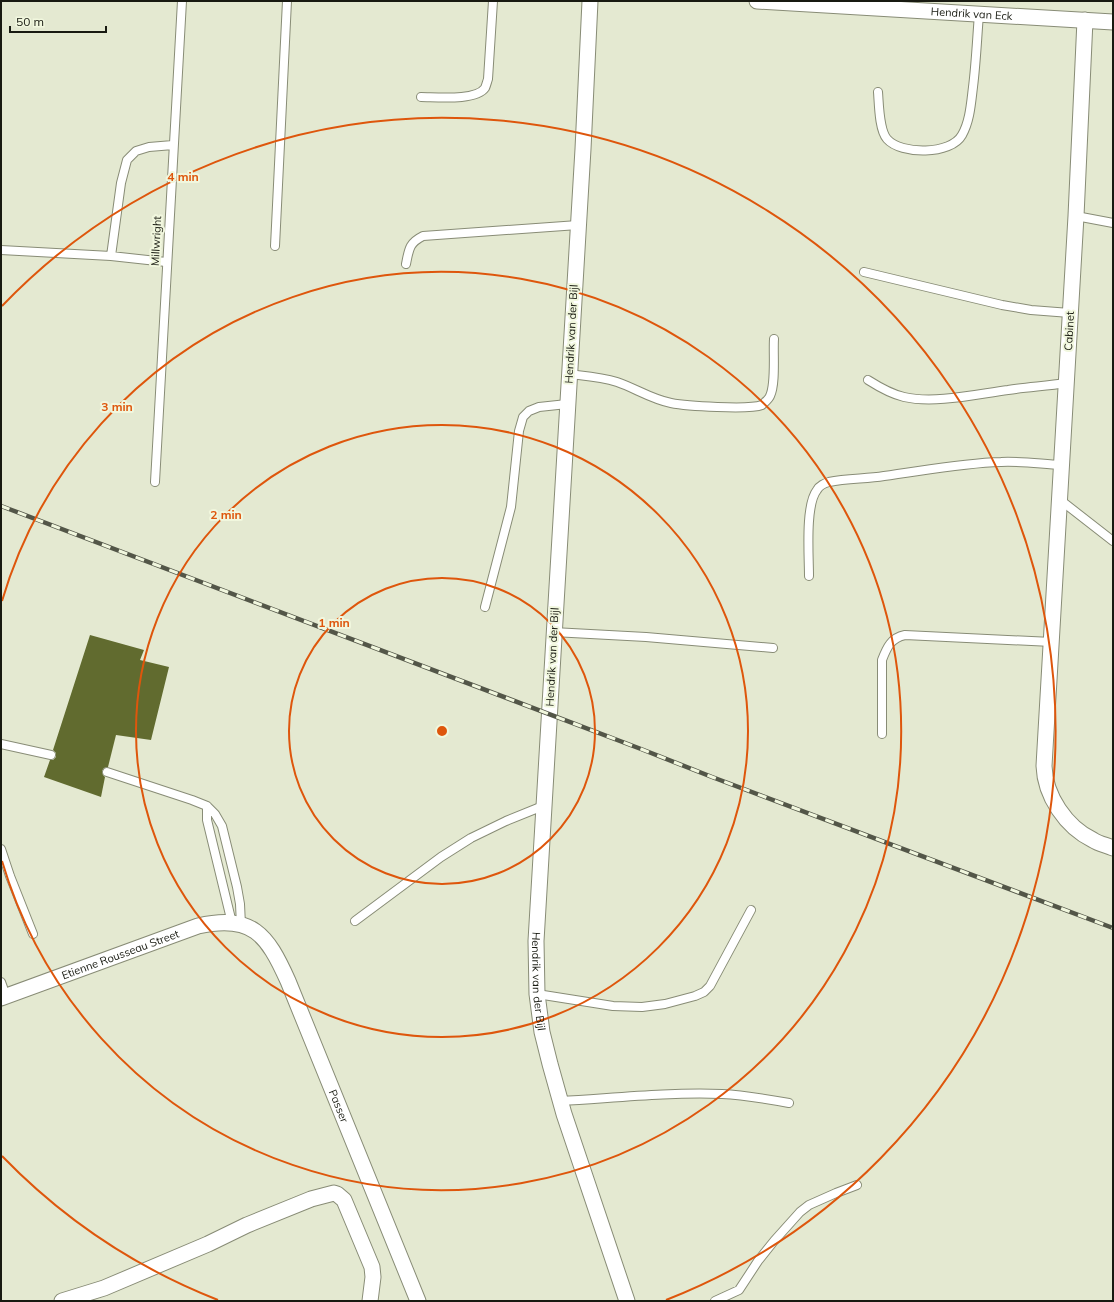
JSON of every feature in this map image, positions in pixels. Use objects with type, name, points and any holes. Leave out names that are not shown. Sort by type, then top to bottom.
[{"type":"street","name":"Hendrik van der Bijl","points":[[590,1],[536,940],[537,994],[542,1032],[550,1064],[627,1301]]},
{"type":"street","name":"Hendrik van Eck","points":[[758,1],[1113,22]]},
{"type":"street","name":"Cabinet","points":[[1085,20],[1076,216],[1044,766],[1047,787],[1059,811],[1067,821],[1093,840],[1113,848]]},
{"type":"street","name":"Etienne Rousseau Street","points":[[4,997],[187,930],[212,923],[237,924]]},
{"type":"street","name":"Passer","points":[[237,924],[249,927],[264,939],[281,964],[418,1301]]},
{"type":"street","points":[[62,1301],[109,1286],[208,1244],[247,1225],[311,1199],[330,1193],[338,1194],[344,1200],[371,1262],[373,1277],[370,1301]]},
{"type":"lane","name":"Millwright","points":[[154,482],[182,1]]},
{"type":"lane","points":[[275,246],[287,1]]},
{"type":"lane","points":[[421,97],[469,96],[478,94],[485,88],[488,79],[493,1]]},
{"type":"lane","points":[[878,92],[882,126],[886,138],[895,146],[908,149],[926,150],[945,148],[954,144],[961,136],[970,112],[979,14]]},
{"type":"lane","points":[[111,256],[121,183],[127,160],[136,150],[149,147],[173,145]]},
{"type":"lane","points":[[1076,216],[1113,223]]},
{"type":"lane","points":[[406,264],[410,247],[415,240],[424,236],[578,225]]},
{"type":"lane","points":[[1,250],[111,256],[166,262]]},
{"type":"lane","points":[[864,272],[1002,305],[1031,310],[1070,313]]},
{"type":"lane","points":[[569,374],[610,380],[649,397],[671,403],[752,407],[763,404],[770,396],[773,380],[774,338]]},
{"type":"lane","points":[[868,380],[889,392],[904,397],[922,400],[1066,384]]},
{"type":"lane","points":[[485,606],[511,507],[519,431],[523,417],[529,411],[539,407],[567,404]]},
{"type":"lane","points":[[809,576],[810,509],[813,496],[818,488],[827,482],[986,462],[1061,465]]},
{"type":"lane","points":[[1059,499],[1113,541]]},
{"type":"lane","points":[[553,632],[646,637],[773,648]]},
{"type":"lane","points":[[882,734],[882,660],[891,642],[897,636],[905,635],[1052,642]]},
{"type":"lane","points":[[1,744],[51,755]]},
{"type":"lane","points":[[106,772],[192,800],[207,806],[215,814],[222,826],[237,887],[240,904],[237,924]]},
{"type":"lane","points":[[207,806],[208,826],[237,924]]},
{"type":"lane","points":[[355,921],[441,857],[471,838],[506,821],[544,806]]},
{"type":"lane","points":[[1,849],[33,934]]},
{"type":"lane","points":[[537,994],[584,1000],[613,1006],[642,1007],[665,1004],[695,996],[704,992],[710,986],[751,910]]},
{"type":"lane","points":[[1,982],[4,997]]},
{"type":"lane","points":[[561,1101],[654,1095],[723,1094],[752,1096],[789,1103]]},
{"type":"lane","points":[[716,1301],[739,1290],[758,1261],[800,1212],[809,1205],[857,1185]]},
{"type":"building","points":[[90,635],[144,650],[140,660],[169,667],[151,740],[116,735],[108,767],[104,768],[102,771],[105,777],[101,797],[44,777],[50,760],[53,760],[56,757],[56,753],[53,750]]},
{"type":"railway","points":[[1,506],[1113,928]]}]
